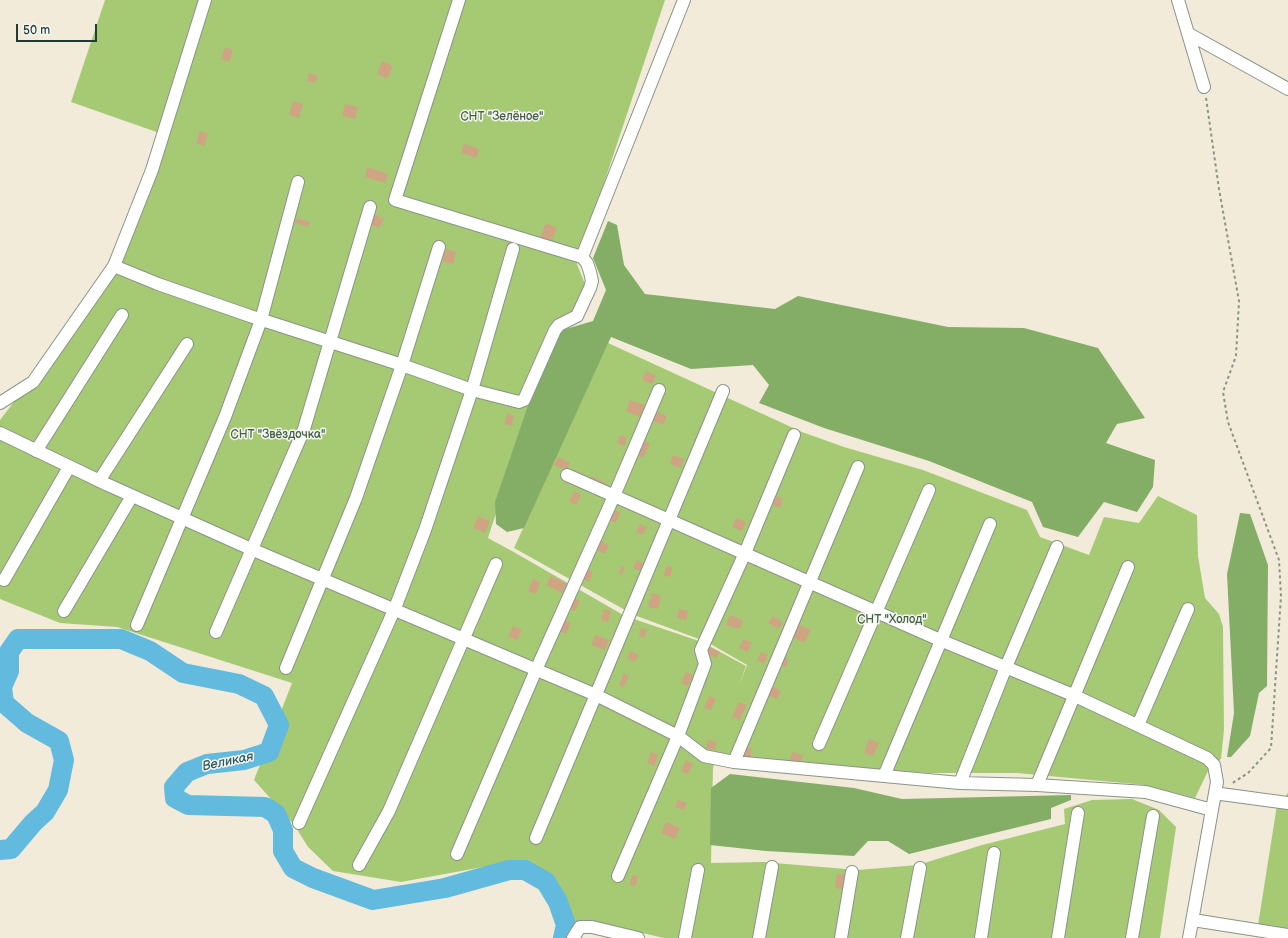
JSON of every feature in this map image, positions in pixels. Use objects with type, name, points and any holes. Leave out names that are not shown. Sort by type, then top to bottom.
[{"type":"street","points":[[0,403],[34,382],[114,266],[152,170],[205,0]]},
{"type":"street","points":[[114,266],[158,284],[261,320],[402,365],[472,390],[519,402],[524,400],[555,330],[559,325],[577,316],[590,288],[592,281],[587,263],[582,257],[395,200],[459,0]]},
{"type":"street","points":[[582,257],[684,0]]},
{"type":"street","points":[[1178,0],[1204,87]]},
{"type":"street","points":[[1189,34],[1288,89]]},
{"type":"street","points":[[137,626],[225,417],[261,320],[298,182]]},
{"type":"street","points":[[216,632],[304,429],[370,207]]},
{"type":"street","points":[[286,668],[356,498],[402,365],[438,246]]},
{"type":"street","points":[[299,823],[395,608],[425,530],[472,390],[513,249]]},
{"type":"street","points":[[36,451],[122,315]]},
{"type":"street","points":[[99,481],[187,344]]},
{"type":"street","points":[[457,854],[659,390]]},
{"type":"street","points":[[536,838],[722,391]]},
{"type":"street","points":[[0,433],[99,481],[252,549],[395,608],[463,639],[596,695],[678,736],[704,756],[734,762],[960,783],[1037,785],[1146,792],[1212,810]]},
{"type":"street","points":[[618,876],[678,736],[705,664],[701,650],[745,553],[794,435]]},
{"type":"street","points":[[4,580],[69,466]]},
{"type":"street","points":[[734,762],[858,467]]},
{"type":"street","points":[[567,475],[940,640],[1073,696],[1207,758],[1214,765],[1217,773],[1217,782],[1189,938]]},
{"type":"street","points":[[819,744],[875,611],[929,490]]},
{"type":"street","points":[[64,611],[132,496]]},
{"type":"street","points":[[884,776],[990,524]]},
{"type":"street","points":[[960,783],[1006,667],[1057,547]]},
{"type":"street","points":[[359,865],[389,811],[496,564]]},
{"type":"street","points":[[1037,785],[1128,567]]},
{"type":"street","points":[[1138,725],[1188,609]]},
{"type":"street","points":[[1221,794],[1288,804]]},
{"type":"street","points":[[1058,938],[1078,813]]},
{"type":"street","points":[[1132,938],[1153,816]]},
{"type":"street","points":[[981,938],[994,853]]},
{"type":"street","points":[[759,938],[772,867]]},
{"type":"street","points":[[907,938],[920,868]]},
{"type":"street","points":[[685,938],[698,870]]},
{"type":"street","points":[[841,938],[852,872]]},
{"type":"street","points":[[1193,920],[1288,935]]},
{"type":"street","points":[[574,938],[580,927],[592,927],[638,938]]},
{"type":"path","points":[[1204,87],[1219,189],[1239,301],[1236,356],[1223,392],[1228,422],[1279,560],[1280,596],[1271,748],[1248,773],[1231,784],[1221,794]]},
{"type":"green space","name":"СНТ \"Звёздочка\"","points":[[105,0],[665,0],[577,264],[585,284],[570,319],[558,318],[488,538],[625,616],[702,642],[746,666],[739,686],[747,665],[707,642],[634,615],[514,548],[608,343],[802,432],[844,447],[923,470],[1027,510],[1040,537],[1089,555],[1104,517],[1139,523],[1158,496],[1197,515],[1198,556],[1205,598],[1219,614],[1223,627],[1224,730],[1221,759],[1210,767],[1195,798],[1145,785],[1017,773],[930,773],[782,765],[716,756],[713,768],[711,863],[763,862],[857,870],[918,865],[982,845],[1065,824],[1064,809],[1092,800],[1132,799],[1159,810],[1176,827],[1160,938],[664,938],[599,923],[575,921],[545,874],[516,861],[401,882],[333,871],[308,847],[295,826],[254,780],[292,683],[117,627],[60,623],[0,599],[0,420],[109,278],[165,135],[71,102]]},
{"type":"green space","points":[[608,221],[617,225],[624,265],[645,294],[775,309],[798,296],[948,327],[1024,328],[1098,348],[1145,418],[1117,424],[1106,443],[1155,460],[1153,487],[1137,512],[1104,502],[1078,537],[1043,527],[1032,502],[929,461],[824,428],[759,403],[769,385],[753,365],[691,369],[611,337],[524,528],[507,532],[496,524],[495,502],[534,388],[559,331],[593,321],[606,290],[593,258]]},
{"type":"green space","points":[[1240,513],[1250,514],[1268,565],[1267,686],[1259,693],[1250,736],[1231,757],[1227,757],[1234,713],[1227,574]]},
{"type":"green space","points":[[730,774],[854,788],[902,799],[1071,795],[1071,800],[1051,808],[1051,819],[909,854],[888,841],[868,841],[854,856],[766,851],[710,845],[711,788]]},
{"type":"green space","points":[[1288,793],[1288,930],[1258,925],[1277,805]]},
{"type":"building","points":[[225,47],[233,50],[229,62],[221,59]]},
{"type":"building","points":[[382,61],[393,66],[387,79],[377,74]]},
{"type":"building","points":[[309,73],[318,76],[315,83],[307,81]]},
{"type":"building","points":[[293,101],[303,104],[299,118],[289,115]]},
{"type":"building","points":[[345,104],[358,107],[355,119],[342,116]]},
{"type":"building","points":[[200,131],[208,134],[204,146],[196,143]]},
{"type":"building","points":[[464,144],[479,149],[477,158],[461,153]]},
{"type":"building","points":[[367,167],[388,174],[385,183],[365,177]]},
{"type":"building","points":[[374,214],[384,219],[379,228],[369,224]]},
{"type":"building","points":[[297,218],[310,222],[308,227],[295,223]]},
{"type":"building","points":[[546,223],[557,228],[551,242],[540,237]]},
{"type":"building","points":[[446,249],[456,252],[453,264],[442,261]]},
{"type":"building","points":[[646,371],[656,376],[652,384],[642,380]]},
{"type":"building","points":[[630,400],[645,405],[640,417],[626,411]]},
{"type":"building","points":[[657,412],[667,416],[663,425],[653,421]]},
{"type":"building","points":[[508,413],[514,416],[511,426],[504,424]]},
{"type":"building","points":[[620,435],[627,438],[624,446],[617,443]]},
{"type":"building","points":[[643,440],[650,444],[643,458],[635,454]]},
{"type":"building","points":[[673,455],[684,459],[681,468],[670,464]]},
{"type":"building","points":[[558,457],[570,463],[566,470],[554,465]]},
{"type":"building","points":[[591,476],[607,484],[605,489],[589,480]]},
{"type":"building","points":[[574,491],[581,495],[576,505],[569,502]]},
{"type":"building","points":[[777,496],[783,499],[780,508],[773,505]]},
{"type":"building","points":[[611,509],[620,512],[616,523],[607,519]]},
{"type":"building","points":[[478,516],[490,521],[485,533],[473,528]]},
{"type":"building","points":[[736,518],[746,522],[742,531],[732,527]]},
{"type":"building","points":[[640,524],[647,527],[643,535],[636,532]]},
{"type":"building","points":[[602,541],[609,546],[604,554],[597,550]]},
{"type":"building","points":[[637,560],[645,564],[642,572],[633,568]]},
{"type":"building","points":[[621,566],[625,567],[622,575],[619,574]]},
{"type":"building","points":[[666,566],[673,567],[670,577],[664,576]]},
{"type":"building","points":[[586,569],[593,572],[589,582],[582,578]]},
{"type":"building","points":[[551,576],[567,584],[562,593],[546,585]]},
{"type":"building","points":[[533,579],[540,582],[536,594],[528,591]]},
{"type":"building","points":[[652,593],[661,596],[658,609],[648,607]]},
{"type":"building","points":[[574,598],[580,601],[575,611],[569,608]]},
{"type":"building","points":[[604,609],[611,611],[608,622],[601,620]]},
{"type":"building","points":[[679,609],[688,611],[686,620],[677,618]]},
{"type":"building","points":[[730,615],[743,620],[740,629],[726,625]]},
{"type":"building","points":[[773,616],[783,622],[778,629],[768,623]]},
{"type":"building","points":[[564,619],[571,623],[566,634],[559,631]]},
{"type":"building","points":[[798,624],[811,630],[804,643],[792,637]]},
{"type":"building","points":[[513,626],[522,630],[517,640],[508,636]]},
{"type":"building","points":[[641,628],[647,629],[644,638],[639,636]]},
{"type":"building","points":[[595,635],[609,640],[605,650],[591,645]]},
{"type":"building","points":[[744,639],[752,643],[747,652],[739,648]]},
{"type":"building","points":[[709,647],[720,652],[716,658],[706,654]]},
{"type":"building","points":[[631,651],[639,655],[635,662],[627,658]]},
{"type":"building","points":[[761,652],[768,655],[764,664],[757,660]]},
{"type":"building","points":[[783,657],[789,659],[786,667],[780,665]]},
{"type":"building","points":[[686,672],[693,675],[688,686],[681,683]]},
{"type":"building","points":[[624,673],[629,676],[624,687],[619,685]]},
{"type":"building","points":[[772,686],[781,691],[777,699],[767,695]]},
{"type":"building","points":[[709,696],[716,699],[711,710],[704,708]]},
{"type":"building","points":[[739,702],[747,705],[739,720],[732,716]]},
{"type":"building","points":[[869,739],[879,743],[873,756],[864,752]]},
{"type":"building","points":[[708,740],[717,742],[715,750],[706,748]]},
{"type":"building","points":[[745,747],[752,749],[750,759],[742,757]]},
{"type":"building","points":[[651,752],[658,755],[654,766],[647,763]]},
{"type":"building","points":[[792,752],[803,755],[800,766],[789,763]]},
{"type":"building","points":[[686,760],[693,764],[688,774],[681,771]]},
{"type":"building","points":[[678,800],[687,803],[684,810],[675,807]]},
{"type":"building","points":[[666,822],[680,828],[675,839],[661,833]]},
{"type":"building","points":[[837,874],[848,875],[846,890],[835,888]]},
{"type":"building","points":[[632,875],[638,876],[636,886],[630,885]]},
{"type":"waterway","name":"Великая","points":[[0,850],[11,849],[33,823],[45,812],[58,790],[64,760],[59,741],[27,723],[4,703],[2,687],[9,671],[9,652],[18,639],[121,639],[150,651],[183,673],[239,684],[264,696],[279,725],[269,752],[244,760],[207,764],[187,772],[174,787],[175,798],[188,805],[265,807],[276,814],[283,830],[283,851],[293,868],[313,878],[373,900],[445,888],[509,870],[525,870],[546,882],[558,902],[566,925],[563,938]]},
{"type":"park label","name":"СНТ \"Зелёное\"","points":[[502,117]]},
{"type":"park label","name":"СНТ \"Холод\"","points":[[892,620]]}]
